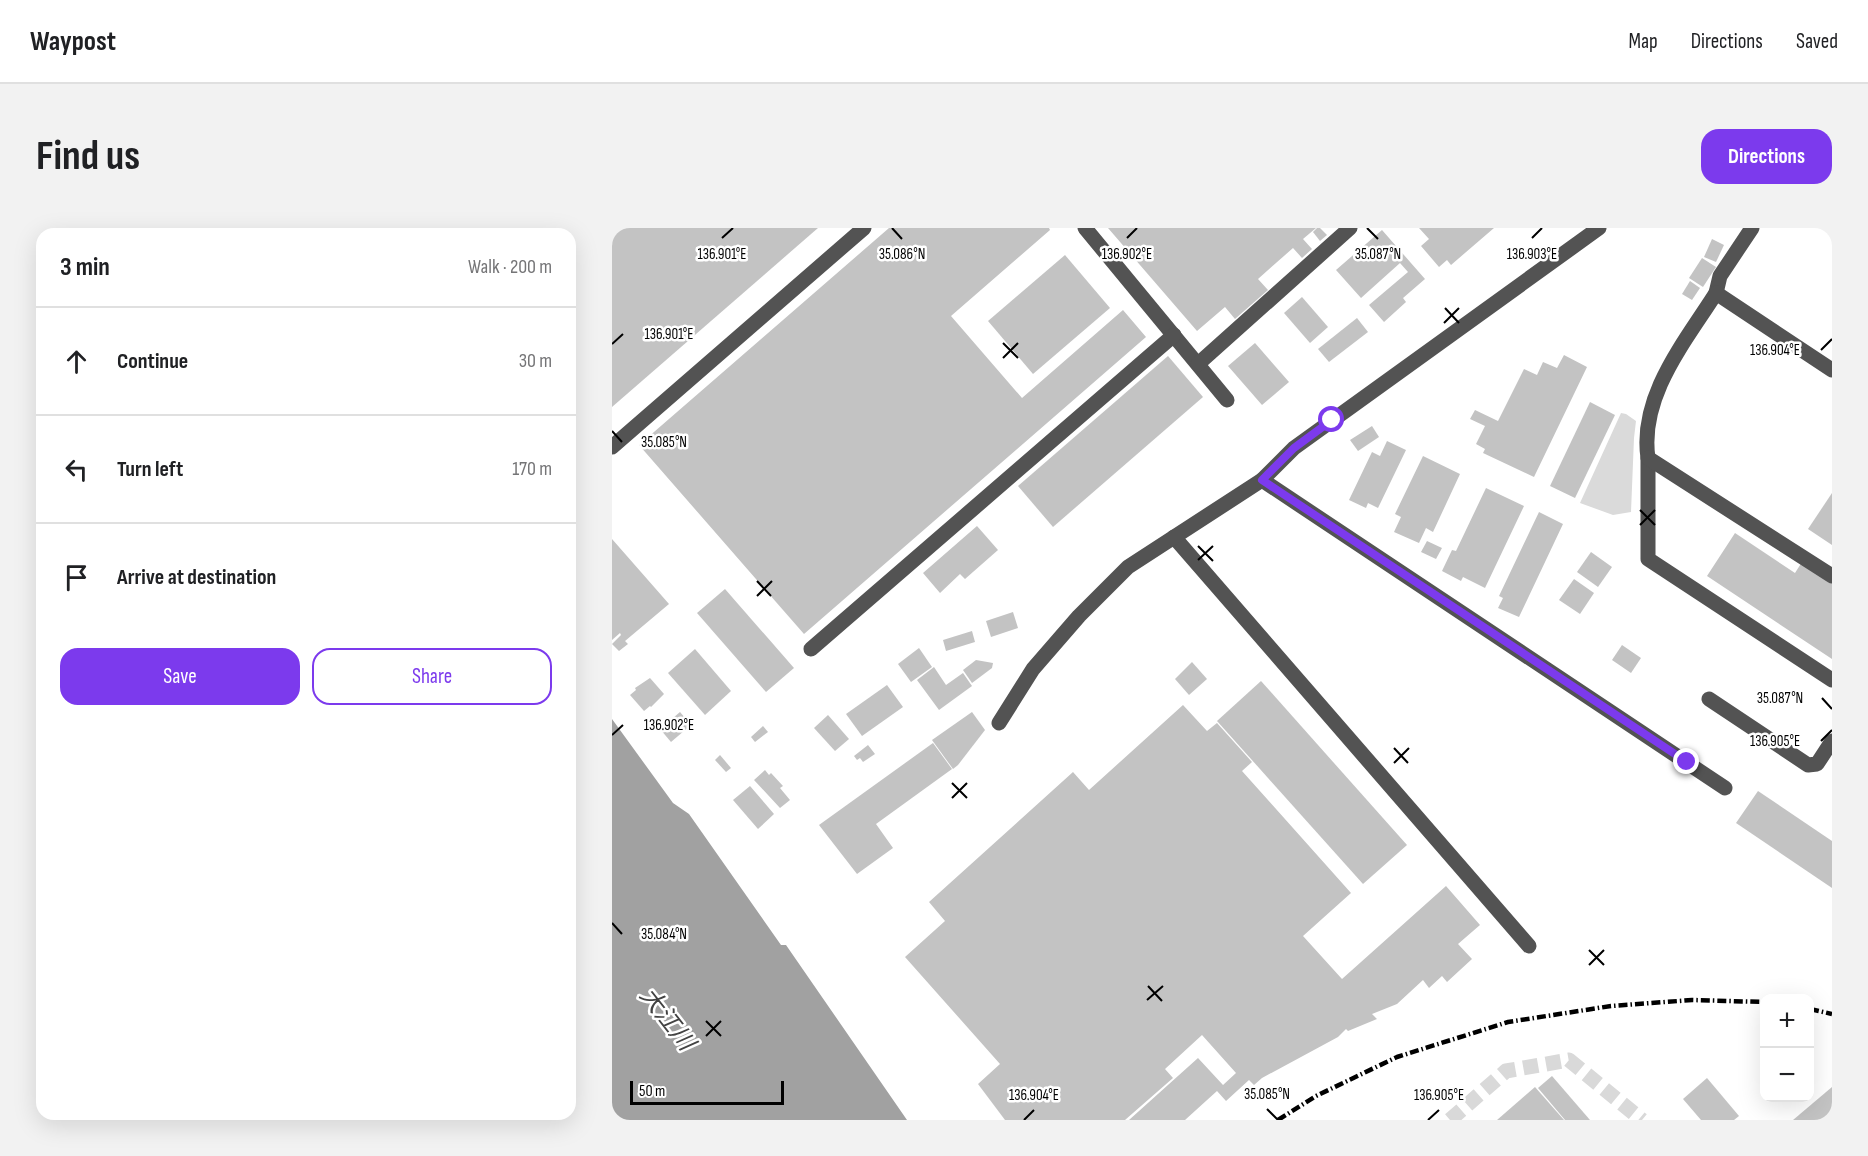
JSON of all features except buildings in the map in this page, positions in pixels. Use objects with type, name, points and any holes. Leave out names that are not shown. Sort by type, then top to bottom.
[{"type":"street","points":[[612,447],[864,228]]},
{"type":"street","points":[[1085,228],[1227,400]]},
{"type":"street","points":[[1198,364],[1350,228]]},
{"type":"street","points":[[999,723],[1033,669],[1079,616],[1128,567],[1262,480],[1294,448],[1599,228]]},
{"type":"street","points":[[1752,228],[1720,276],[1716,293],[1665,375],[1652,403],[1645,442],[1648,458],[1648,559],[1832,680]]},
{"type":"street","points":[[1716,293],[1832,370]]},
{"type":"street","points":[[811,649],[1174,335]]},
{"type":"street","points":[[1648,458],[1832,576]]},
{"type":"street","points":[[1262,480],[1725,788]]},
{"type":"street","points":[[1174,537],[1529,946]]},
{"type":"street","points":[[1709,699],[1808,765],[1817,764],[1832,741]]},
{"type":"shaded area","points":[[1621,413],[1636,421],[1631,512],[1613,515],[1580,503]]},
{"type":"water","name":"大江川","points":[[612,719],[673,803],[689,814],[781,945],[786,945],[907,1120],[612,1120]]},
{"type":"tunnel","points":[[1450,1120],[1506,1071],[1569,1060],[1642,1120]]},
{"type":"railway","points":[[1278,1120],[1316,1096],[1397,1057],[1508,1022],[1611,1006],[1692,1000],[1760,1002]]},
{"type":"railway","points":[[1814,1010],[1832,1014]]},
{"type":"route","points":[[1332,420],[1294,448],[1262,480],[1687,762]]}]
